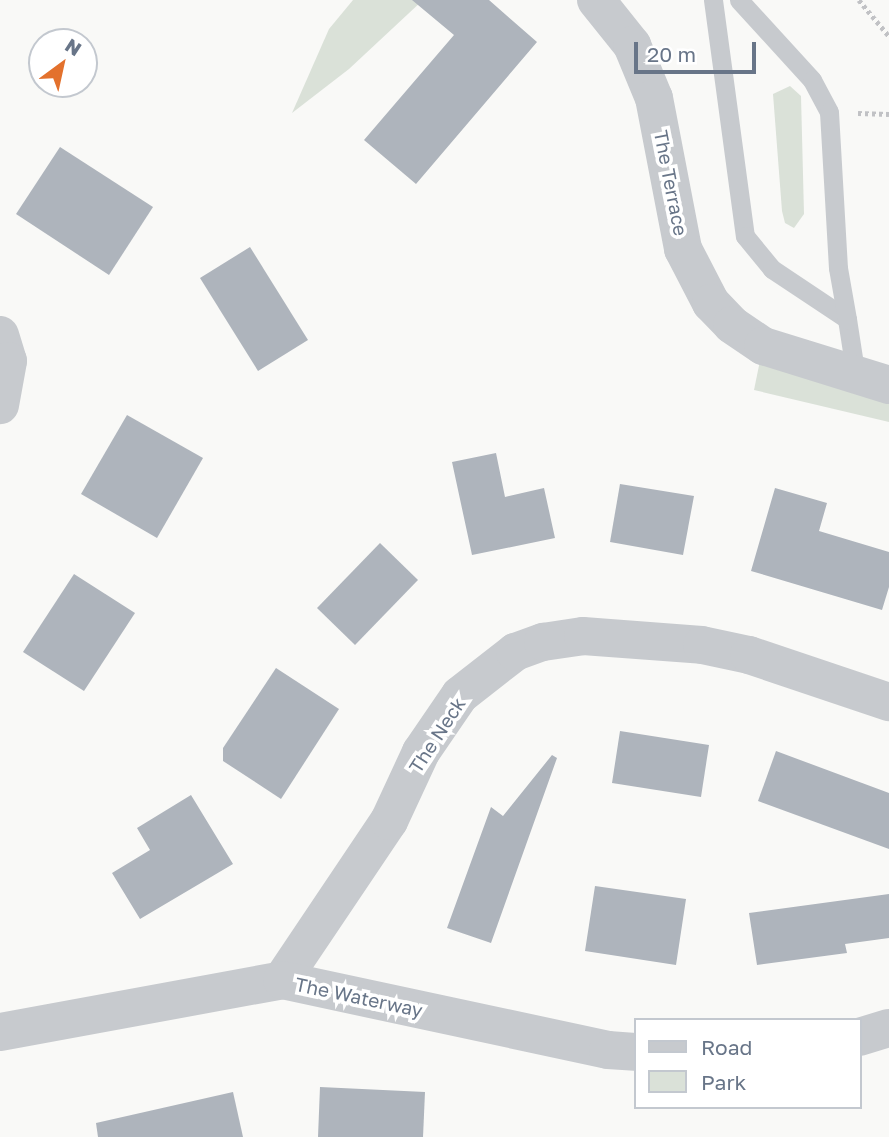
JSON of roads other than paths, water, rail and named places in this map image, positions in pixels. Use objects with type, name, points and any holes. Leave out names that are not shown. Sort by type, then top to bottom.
[{"type":"street","name":"The Terrace","points":[[596,0],[632,45],[654,98],[683,249],[711,303],[732,325],[763,346],[872,381]]},
{"type":"street","points":[[0,335],[8,361],[0,405]]},
{"type":"street","name":"The Neck","points":[[282,981],[389,821],[421,752],[460,695],[515,652],[543,642],[583,636],[702,645],[749,655],[889,702]]},
{"type":"street","name":"The Waterway","points":[[0,1032],[282,981],[608,1050],[634,1052]]},
{"type":"street","points":[[861,1036],[889,1028]]},
{"type":"lane","points":[[713,0],[745,236],[772,269],[847,319]]},
{"type":"lane","points":[[738,0],[812,80],[829,112],[838,268],[847,319],[872,381]]}]
